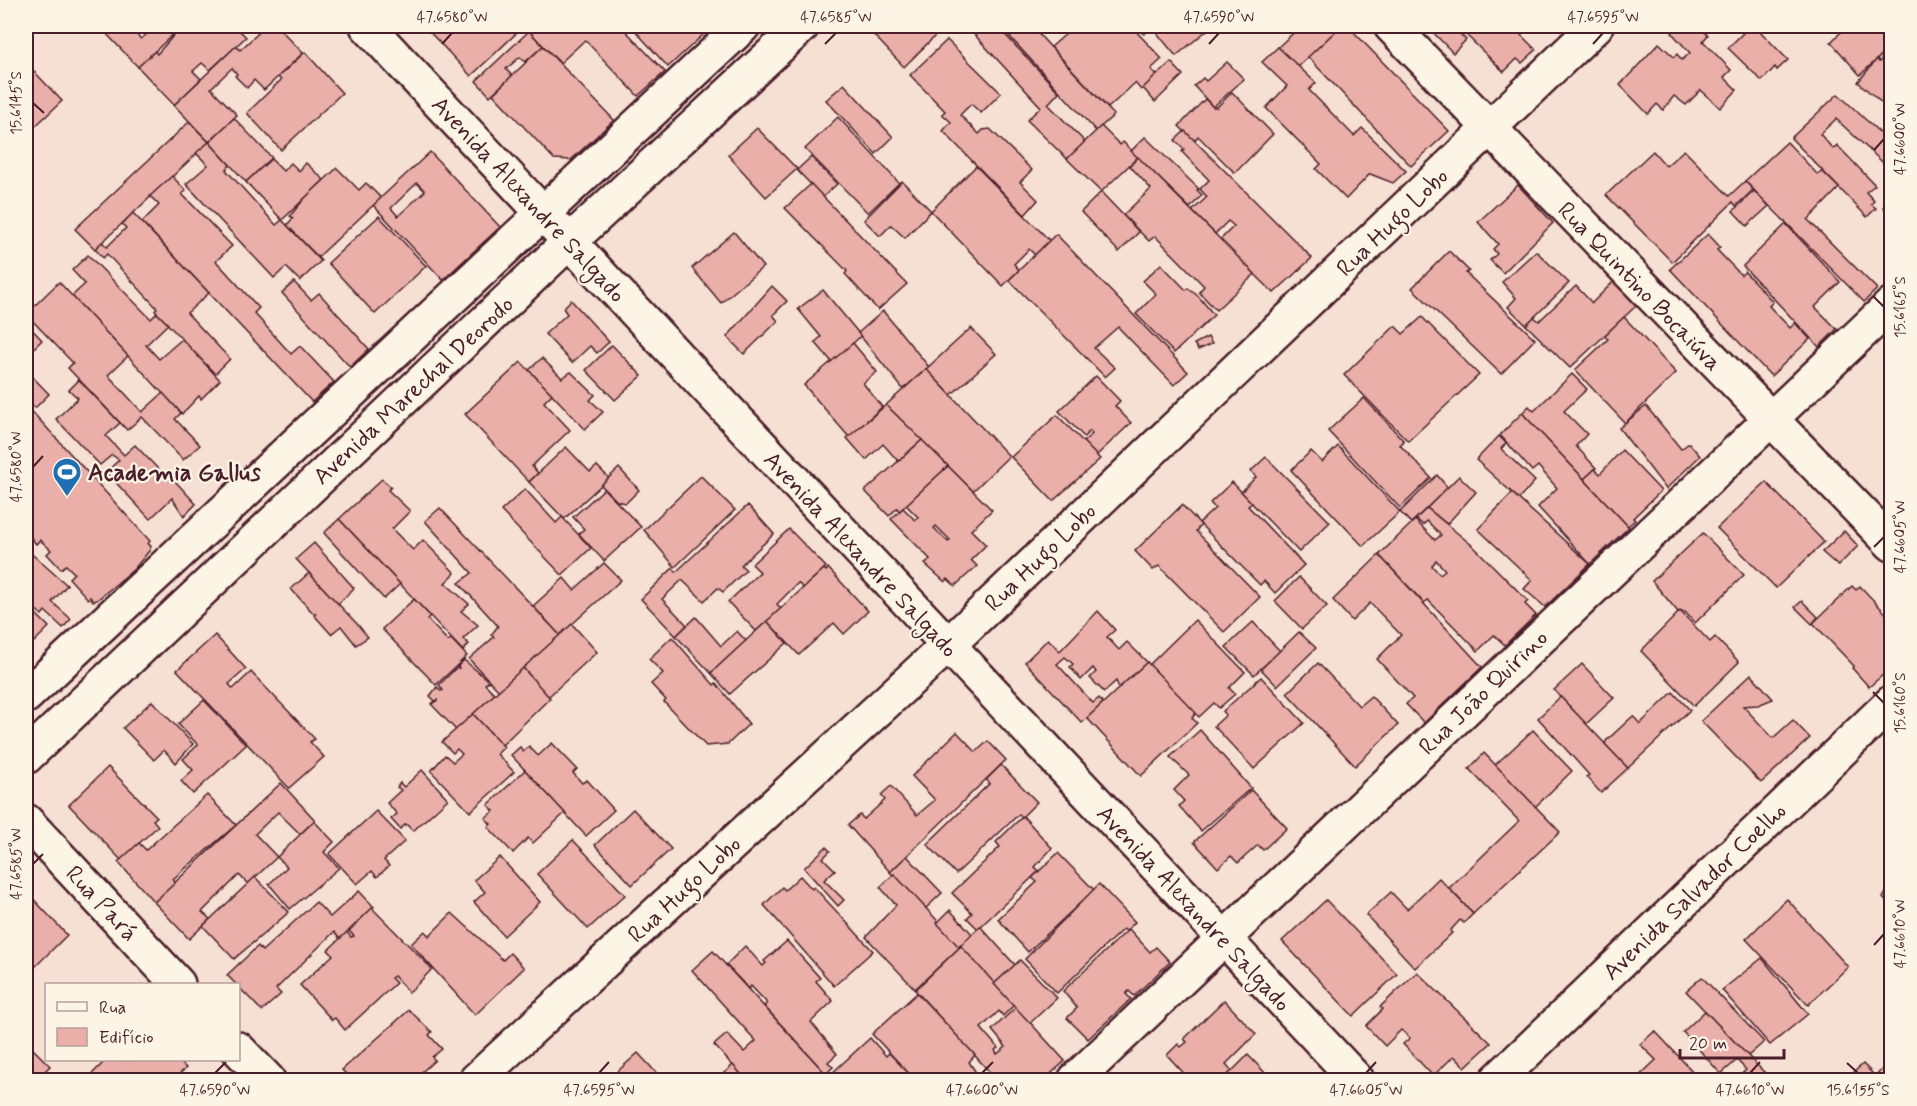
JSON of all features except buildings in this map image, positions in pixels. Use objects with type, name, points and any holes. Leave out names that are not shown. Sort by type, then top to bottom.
[{"type":"street","name":"Avenida Alexandre Salgado","points":[[367,26],[1222,940],[1357,1080]]},
{"type":"street","name":"Avenida Marechal Deorodo","points":[[26,696],[743,26]]},
{"type":"street","name":"Avenida Marechal Deorodo","points":[[26,756],[569,242],[802,26]]},
{"type":"street","name":"Rua Quintino Bocaiúva","points":[[1391,26],[1489,130],[1892,544]]},
{"type":"street","name":"Rua Hugo Lobo","points":[[476,1080],[947,646],[1596,26]]},
{"type":"street","name":"Rua João Quirino","points":[[1076,1080],[1892,304]]},
{"type":"street","name":"Avenida Salvador Coelho","points":[[1497,1080],[1892,702]]},
{"type":"street","name":"Rua Pará","points":[[26,821],[177,983]]},
{"type":"street","points":[[240,1051],[268,1080]]},
{"type":"place","name":"Academia Gallus","points":[[67,498]]}]
